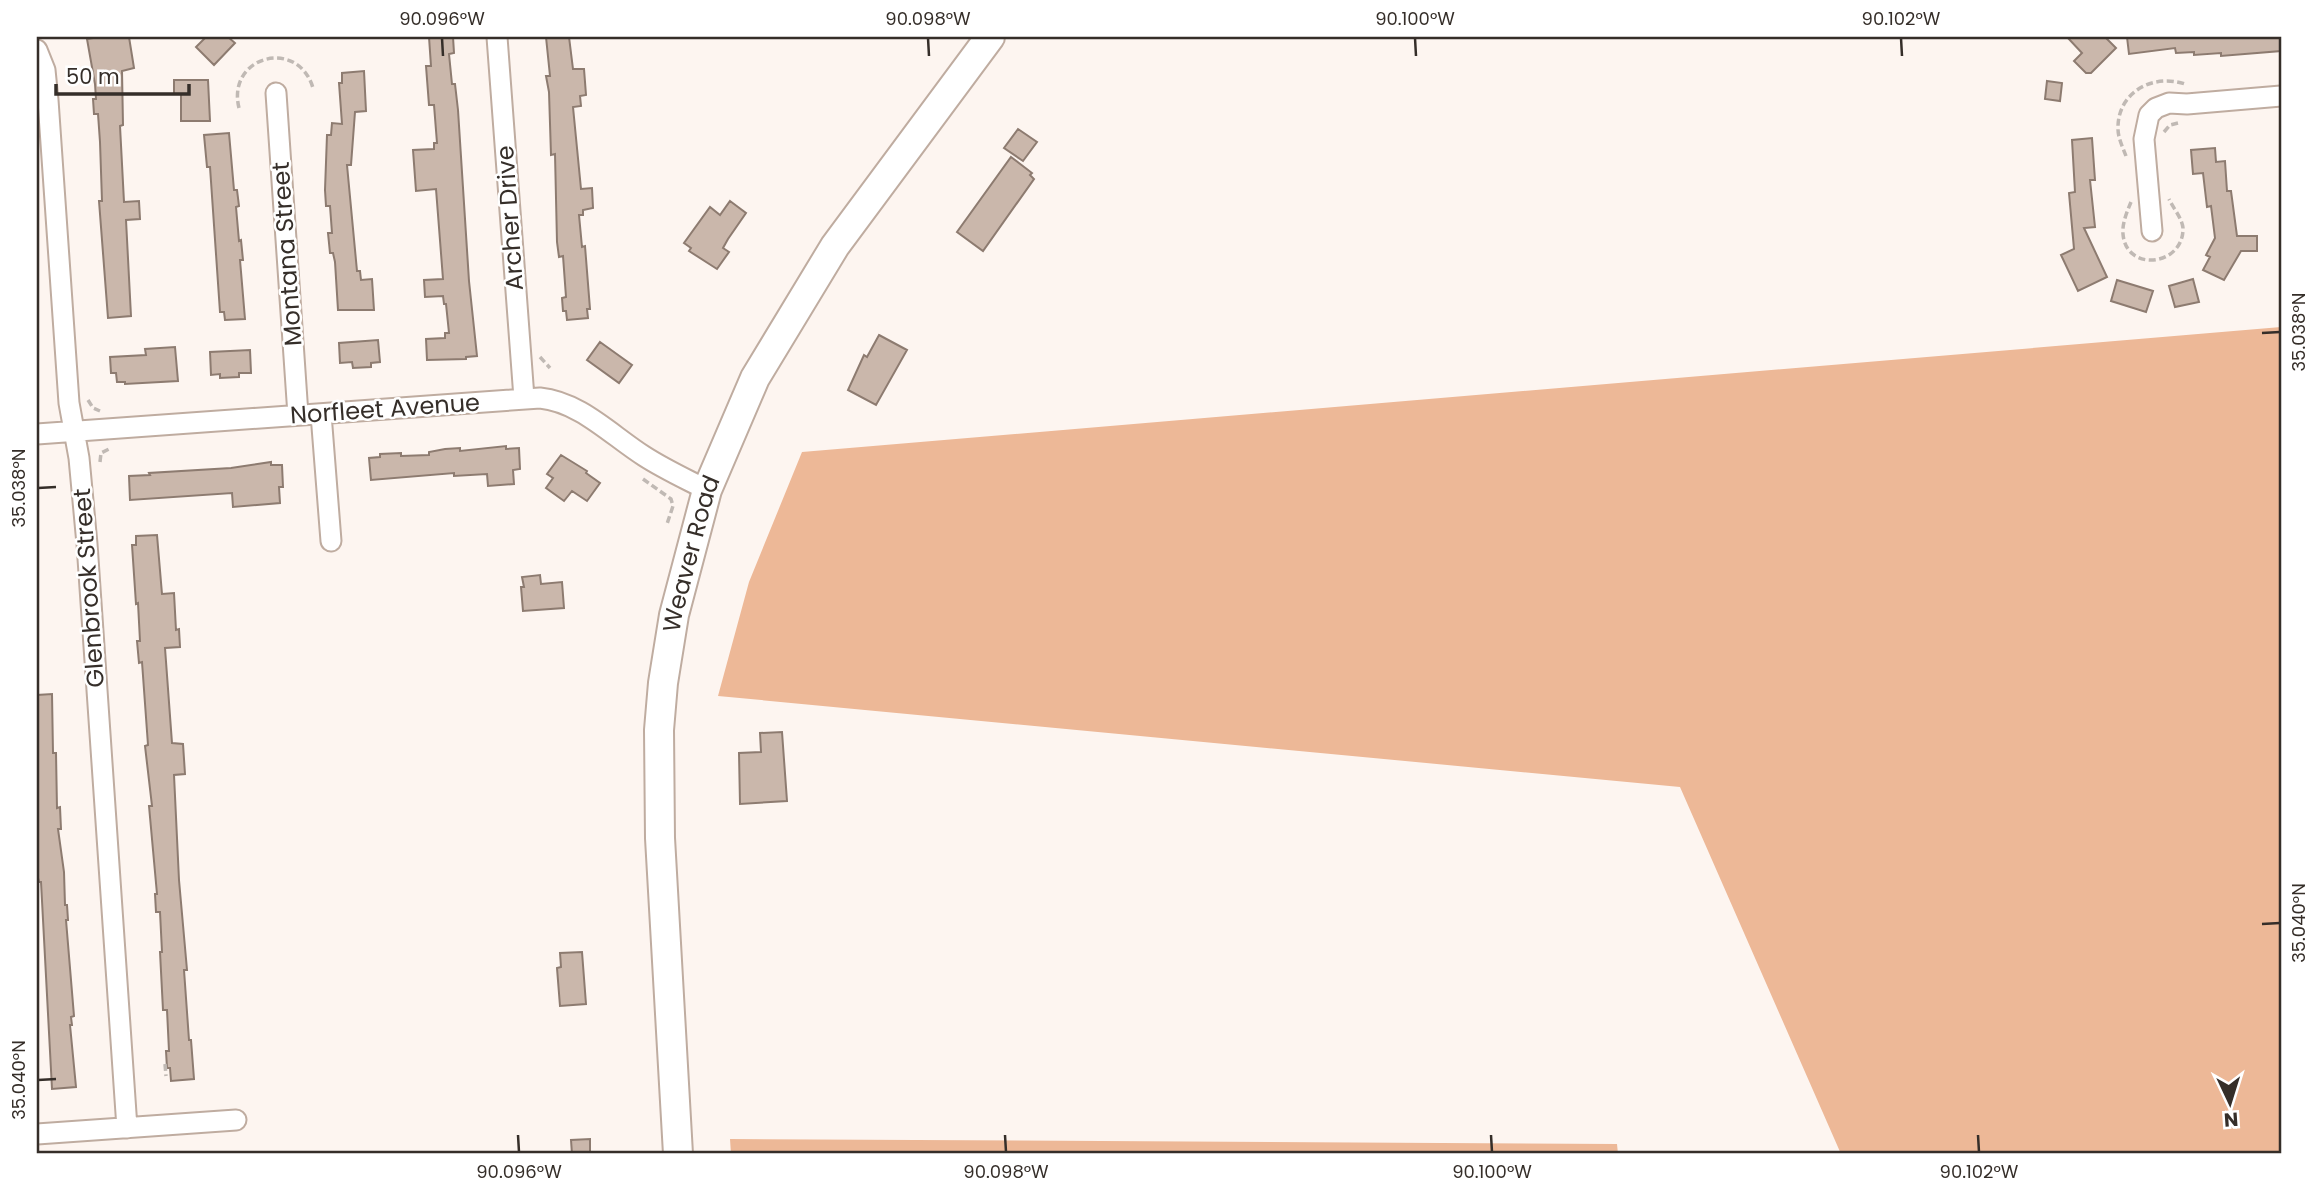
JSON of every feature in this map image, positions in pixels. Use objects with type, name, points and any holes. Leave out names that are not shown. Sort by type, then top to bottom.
[{"type":"main road","name":"Weaver Road","points":[[678,1154],[660,838],[659,730],[663,683],[674,615],[707,490],[755,378],[835,246],[990,37]]},
{"type":"street","name":"Archer Drive","points":[[497,37],[524,398]]},
{"type":"street","name":"Glenbrook Street","points":[[37,50],[45,70],[69,403],[79,458],[87,544],[127,1128]]},
{"type":"street","name":"Montana Street","points":[[276,93],[298,415]]},
{"type":"street","points":[[2152,231],[2144,139],[2149,114],[2156,107],[2169,103],[2187,104],[2281,96]]},
{"type":"street","name":"Norfleet Avenue","points":[[37,434],[524,398],[556,400],[571,406],[644,456],[707,490]]},
{"type":"street","points":[[321,414],[331,541]]},
{"type":"street","points":[[37,1134],[236,1120]]},
{"type":"path","points":[[239,108],[237,94],[243,75],[255,63],[268,58],[292,61],[306,74],[313,89]]},
{"type":"path","points":[[2129,164],[2118,129],[2125,102],[2135,90],[2147,83],[2160,81],[2189,85]]},
{"type":"path","points":[[2163,134],[2171,125],[2190,122]]},
{"type":"path","points":[[2130,195],[2131,202],[2123,226],[2125,245],[2144,261],[2155,261],[2174,251],[2181,238],[2181,219],[2169,200],[2168,188]]},
{"type":"path","points":[[87,393],[93,408],[108,411]]},
{"type":"path","points":[[640,477],[671,499],[673,506],[667,524]]},
{"type":"path","points":[[165,1064],[166,1076]]},
{"type":"shaded area","points":[[2281,327],[2281,1154],[1841,1154],[1680,787],[718,696],[749,582],[802,452]]},
{"type":"shaded area","points":[[730,1139],[1617,1144],[1618,1154],[731,1154]]},
{"type":"building","points":[[129,37],[134,68],[122,71],[123,125],[120,126],[124,202],[139,201],[140,219],[126,220],[131,316],[108,318],[99,201],[102,201],[98,114],[94,114],[95,84],[87,39]]},
{"type":"building","points":[[206,37],[228,37],[235,43],[214,65],[196,47]]},
{"type":"building","points":[[429,37],[453,37],[454,53],[449,54],[458,110],[469,281],[477,356],[466,359],[427,360],[426,339],[445,338],[445,333],[449,333],[443,296],[425,297],[424,280],[443,279],[436,189],[416,191],[413,150],[434,149],[434,143],[437,143],[434,105],[429,105],[426,66],[431,66]]},
{"type":"building","points":[[546,37],[569,37],[573,69],[584,69],[586,95],[580,96],[581,106],[573,107],[581,189],[592,188],[593,208],[583,210],[583,215],[579,215],[582,247],[585,246],[590,309],[587,309],[588,318],[567,320],[566,311],[563,311],[562,298],[566,297],[563,256],[559,257],[557,242],[555,154],[551,155],[546,76],[550,76]]},
{"type":"building","points":[[2067,37],[2105,37],[2116,48],[2091,73],[2086,73],[2074,61],[2082,53]]},
{"type":"building","points":[[2127,37],[2281,37],[2281,51],[2221,56],[2221,53],[2176,53],[2175,48],[2129,54]]},
{"type":"building","points":[[364,71],[366,111],[355,112],[351,165],[347,165],[357,271],[360,271],[361,280],[372,279],[374,310],[338,310],[335,262],[333,253],[330,253],[328,233],[332,233],[330,206],[326,206],[327,135],[331,135],[332,123],[342,124],[339,83],[342,83],[342,73]]},
{"type":"building","points":[[174,80],[208,80],[210,121],[181,121],[181,94],[174,94]]},
{"type":"building","points":[[2047,81],[2062,83],[2060,101],[2045,99]]},
{"type":"building","points":[[1018,129],[1037,142],[1023,161],[1004,148]]},
{"type":"building","points":[[229,133],[234,190],[237,190],[239,206],[236,207],[243,260],[240,260],[245,319],[225,320],[224,312],[220,312],[210,167],[207,167],[204,135]]},
{"type":"building","points":[[2092,138],[2095,180],[2090,180],[2095,227],[2084,228],[2107,277],[2078,291],[2061,255],[2074,249],[2069,193],[2075,192],[2072,140]]},
{"type":"building","points":[[2215,148],[2216,162],[2225,161],[2227,191],[2231,191],[2237,236],[2257,236],[2257,251],[2241,251],[2224,280],[2203,270],[2210,257],[2206,255],[2215,238],[2211,206],[2207,207],[2203,173],[2193,174],[2191,150]]},
{"type":"building","points":[[1011,157],[1032,173],[1030,175],[1034,179],[983,251],[957,232]]},
{"type":"building","points":[[730,201],[746,213],[723,248],[729,252],[717,269],[689,251],[691,248],[684,243],[710,207],[720,215]]},
{"type":"building","points":[[2193,279],[2199,302],[2175,307],[2169,286]]},
{"type":"building","points":[[2117,280],[2153,291],[2146,312],[2111,301]]},
{"type":"building","points":[[879,335],[907,350],[876,405],[848,390],[864,355],[867,357]]},
{"type":"building","points":[[378,340],[380,362],[371,363],[371,367],[353,368],[352,362],[340,363],[339,343]]},
{"type":"building","points":[[600,342],[632,365],[619,383],[587,360]]},
{"type":"building","points":[[175,347],[178,381],[125,384],[117,382],[116,373],[111,373],[110,357],[146,355],[145,349]]},
{"type":"building","points":[[250,350],[251,373],[220,378],[220,374],[211,375],[210,352]]},
{"type":"building","points":[[506,446],[506,449],[519,448],[520,469],[513,470],[514,484],[488,486],[487,474],[454,476],[454,473],[371,480],[369,458],[380,457],[380,454],[429,455],[429,452],[445,449],[460,448],[460,451]]},
{"type":"building","points":[[561,455],[587,471],[586,473],[600,483],[587,501],[572,491],[564,501],[546,488],[553,478],[547,474]]},
{"type":"building","points":[[271,462],[271,465],[282,465],[283,487],[279,487],[280,503],[233,507],[232,493],[130,500],[129,476]]},
{"type":"building","points":[[157,535],[162,594],[174,593],[176,630],[179,629],[180,647],[165,648],[172,743],[183,744],[185,774],[174,775],[187,970],[184,970],[194,1079],[171,1081],[170,1068],[167,1068],[167,1010],[163,1010],[160,912],[156,912],[157,894],[149,806],[152,806],[145,746],[148,745],[142,662],[139,663],[137,641],[140,641],[132,545],[136,545],[136,536]]},
{"type":"building","points":[[540,575],[541,584],[562,582],[564,608],[523,611],[522,577]]},
{"type":"building","points":[[52,694],[53,753],[56,753],[57,808],[60,807],[61,829],[58,829],[67,905],[74,1016],[71,1017],[70,1025],[76,1087],[52,1089],[41,882],[37,874],[37,695]]},
{"type":"building","points":[[782,732],[787,801],[740,804],[739,753],[761,752],[760,733]]},
{"type":"building","points":[[582,952],[586,1004],[560,1006],[557,968],[561,967],[560,953]]},
{"type":"building","points":[[590,1139],[590,1154],[572,1154],[571,1140]]}]
